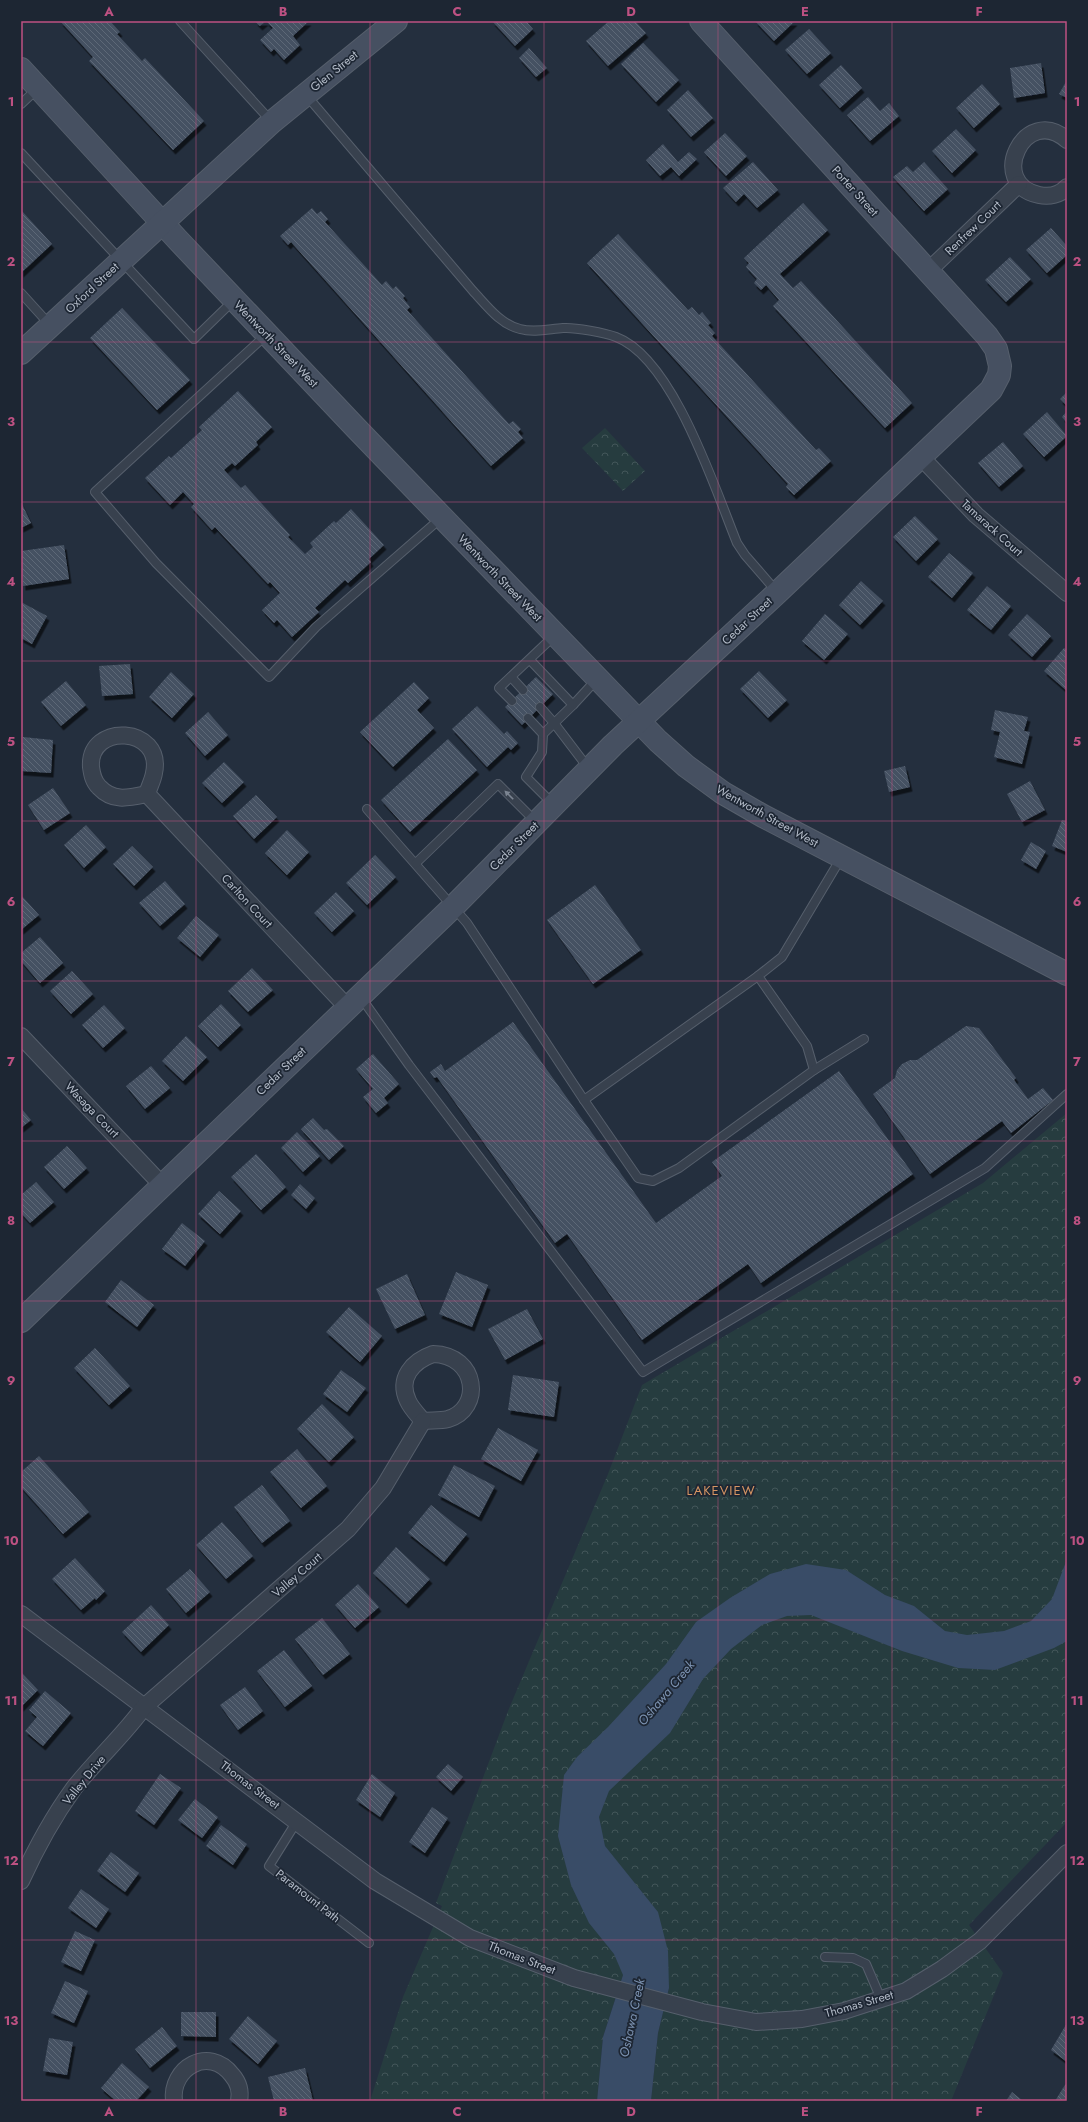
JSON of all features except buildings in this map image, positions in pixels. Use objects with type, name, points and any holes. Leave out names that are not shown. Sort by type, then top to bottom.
[{"type":"street","name":"Glen Street","points":[[162,223],[272,122],[396,21]]},
{"type":"street","name":"Porter Street","points":[[701,21],[927,272],[987,336],[996,349],[1000,366]]},
{"type":"street","name":"Wentworth Street West","points":[[21,69],[234,300],[639,721],[686,766],[723,793],[841,857],[1067,974]]},
{"type":"street","points":[[1067,140],[1053,132],[1042,131],[1032,134],[1023,140],[1016,149],[1013,159],[1013,170],[1019,184],[1034,194],[1044,196],[1055,195],[1067,187]]},
{"type":"street","name":"Renfrew Court","points":[[927,272],[1019,184]]},
{"type":"street","name":"Oxford Street","points":[[21,353],[162,223]]},
{"type":"street","name":"Cedar Street","points":[[21,1321],[454,906],[639,721],[777,593],[990,390],[999,375],[1000,366]]},
{"type":"street","name":"Tamarack Court","points":[[920,457],[976,516],[1067,594]]},
{"type":"street","points":[[119,734],[139,738],[147,745],[152,753],[155,763],[154,774],[147,794],[124,799],[113,797],[100,788],[92,774],[91,763],[94,753],[100,744],[119,734]]},
{"type":"street","name":"Carlton Court","points":[[147,794],[353,1002]]},
{"type":"street","name":"Wasaga Court","points":[[21,1036],[162,1185]]},
{"type":"street","points":[[433,1354],[445,1354],[453,1357],[466,1369],[470,1380],[469,1398],[458,1413],[448,1418],[423,1421],[408,1401],[404,1389],[406,1377],[412,1366],[421,1358],[433,1354]]},
{"type":"street","name":"Valley Court","points":[[144,1707],[348,1528],[383,1488],[423,1421]]},
{"type":"street","name":"Thomas Street","points":[[21,1614],[375,1881],[470,1938],[574,1978],[702,2012],[756,2022],[802,2019],[844,2011],[906,1991],[942,1969],[980,1941],[1067,1853]]},
{"type":"street","name":"Valley Drive","points":[[21,1881],[40,1840],[75,1788],[131,1726],[144,1707]]},
{"type":"street","points":[[174,2101],[173,2093],[180,2077],[192,2064],[209,2060],[226,2066],[237,2081],[240,2094],[239,2101]]},
{"type":"lane","points":[[180,21],[272,122]]},
{"type":"lane","points":[[21,104],[38,87]]},
{"type":"lane","points":[[305,94],[498,317],[520,329],[546,330],[564,328],[617,337],[642,354],[677,400],[737,543],[745,555],[777,593]]},
{"type":"lane","points":[[21,153],[194,339],[234,300]]},
{"type":"lane","points":[[21,293],[51,326]]},
{"type":"lane","points":[[267,334],[95,492],[156,563],[269,677],[316,627],[442,517]]},
{"type":"lane","points":[[512,701],[499,688],[556,635]]},
{"type":"lane","points":[[530,660],[573,705]]},
{"type":"lane","points":[[511,677],[523,690]]},
{"type":"lane","points":[[554,805],[526,777],[542,752],[543,734],[598,678]]},
{"type":"lane","points":[[540,707],[554,722],[589,770]]},
{"type":"lane","points":[[528,718],[543,734]]},
{"type":"lane","points":[[416,864],[498,784],[537,823]]},
{"type":"lane","points":[[367,809],[454,906],[473,931],[584,1100],[638,1178],[653,1181],[679,1168],[814,1070],[864,1040]]},
{"type":"lane","points":[[584,1100],[758,976],[782,957],[841,857]]},
{"type":"lane","points":[[758,976],[807,1046],[814,1070]]},
{"type":"lane","points":[[353,1002],[409,1065],[643,1372],[985,1168],[1067,1094]]},
{"type":"lane","name":"Paramount Path","points":[[297,1821],[269,1866],[369,1943]]},
{"type":"lane","points":[[825,1957],[853,1958],[866,1964],[881,1999]]},
{"type":"green space","points":[[605,428],[645,471],[623,491],[582,448]]},
{"type":"green space","points":[[1067,1113],[1067,1822],[969,1925],[1003,1973],[951,2101],[651,2101],[658,2033],[669,1988],[623,1975],[603,2037],[597,2101],[370,2101],[403,1997],[442,1906],[436,1903],[508,1711],[608,1474],[642,1385],[983,1183]]},
{"type":"water","name":"Oshawa Creek","points":[[1067,1559],[1067,1641],[1054,1648],[995,1670],[958,1668],[902,1651],[811,1615],[787,1616],[762,1625],[731,1649],[703,1679],[670,1733],[609,1791],[599,1817],[605,1846],[658,1912],[668,1951],[669,1988],[658,2033],[651,2101],[597,2101],[603,2037],[623,1975],[614,1954],[589,1923],[571,1885],[558,1836],[564,1775],[577,1757],[608,1727],[666,1664],[696,1622],[730,1598],[770,1574],[806,1564],[846,1570],[885,1595],[914,1606],[945,1631],[967,1635],[1004,1631],[1031,1621],[1052,1599]]},
{"type":"district","name":"LAKEVIEW","points":[[721,1490]]}]
